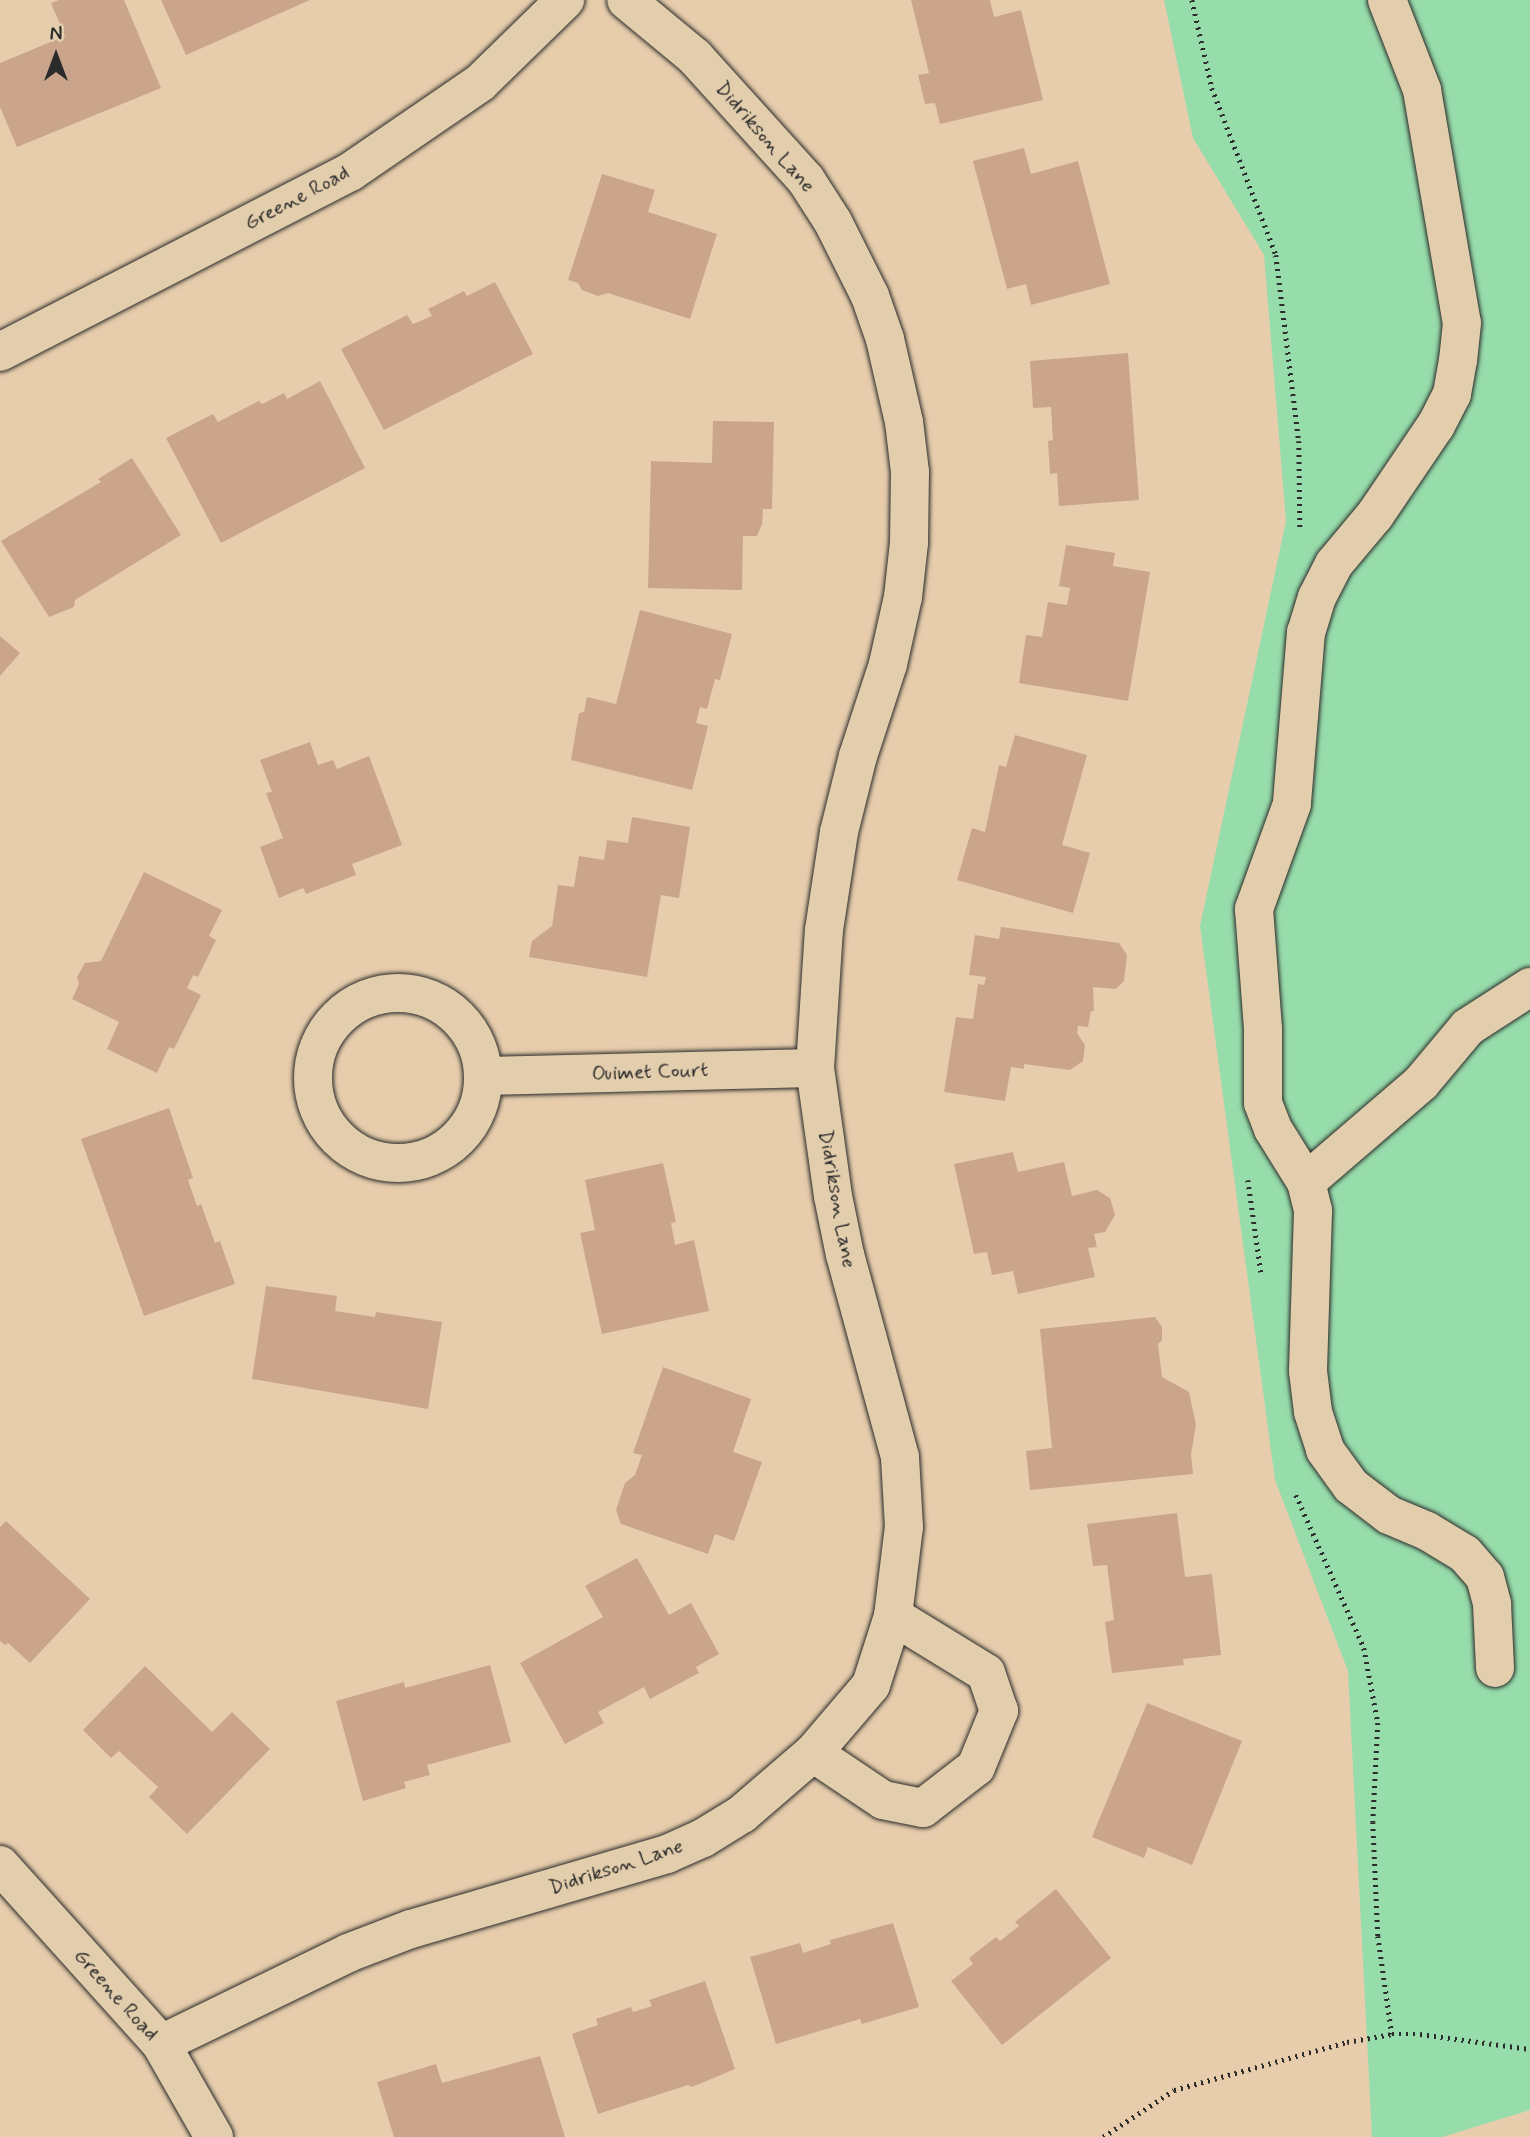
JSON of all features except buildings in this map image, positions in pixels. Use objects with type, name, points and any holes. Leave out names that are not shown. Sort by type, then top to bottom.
[{"type":"street","name":"Greene Road","points":[[0,352],[350,172],[480,83],[565,0]]},
{"type":"street","name":"Didrikson Lane","points":[[161,2044],[348,1953],[411,1929],[667,1854],[742,1814],[813,1753],[871,1685],[893,1616],[904,1527],[900,1457],[845,1255],[833,1196],[815,1068],[824,930],[839,832],[858,757],[888,664],[903,597],[909,543],[910,472],[904,422],[885,339],[870,296],[834,222],[806,180],[695,57],[626,0]]},
{"type":"street","points":[[1387,0],[1422,90],[1462,323],[1452,394],[1436,425],[1375,514],[1334,564],[1317,597],[1306,632],[1292,804],[1254,909],[1263,1029],[1263,1103],[1273,1129],[1306,1182],[1313,1211],[1308,1371],[1313,1412],[1325,1450],[1351,1486],[1389,1515],[1427,1531],[1465,1554],[1485,1577],[1492,1604],[1495,1668]]},
{"type":"street","points":[[1306,1182],[1421,1083],[1468,1027],[1530,987]]},
{"type":"street","points":[[392,993],[423,997],[459,1018],[478,1046],[484,1076],[476,1114],[453,1144],[419,1161],[385,1163],[354,1152],[329,1128],[316,1103],[312,1078],[317,1049],[334,1022],[358,1003],[392,993]]},
{"type":"street","name":"Ouimet Court","points":[[484,1076],[815,1068]]},
{"type":"street","points":[[813,1753],[883,1800],[923,1808],[976,1767],[999,1711],[986,1672],[893,1616]]},
{"type":"street","name":"Greene Road","points":[[0,1865],[161,2044],[214,2137]]},
{"type":"path","points":[[1103,2137],[1174,2090],[1347,2042],[1392,2034],[1420,2034],[1530,2049]]},
{"type":"green space","points":[[1164,0],[1530,0],[1530,2110],[1442,2137],[1372,2137],[1348,1671],[1275,1480],[1200,926],[1286,521],[1264,255],[1193,138]]}]
